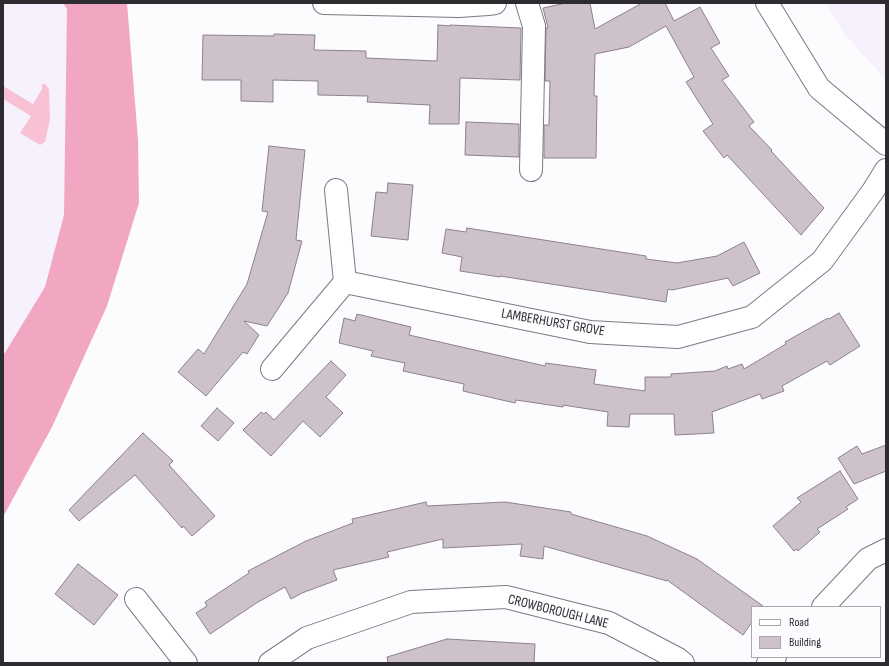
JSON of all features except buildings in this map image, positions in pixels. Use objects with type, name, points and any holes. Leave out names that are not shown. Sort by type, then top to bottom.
[{"type":"street","points":[[324,3],[459,6],[495,3]]},
{"type":"street","points":[[527,3],[534,26],[531,170]]},
{"type":"street","points":[[766,3],[819,88],[886,144]]},
{"type":"street","name":"LAMBERHURST GROVE","points":[[345,282],[590,332],[678,337],[752,317],[822,261],[886,170]]},
{"type":"street","points":[[272,369],[345,282],[336,190]]},
{"type":"street","points":[[823,606],[868,559],[886,550]]},
{"type":"street","name":"CROWBOROUGH LANE","points":[[270,663],[307,638],[411,602],[506,597],[609,623],[684,663]]},
{"type":"street","points":[[136,599],[186,663]]},
{"type":"shaded area","points":[[3,3],[121,3],[3,504]]},
{"type":"shaded area","points":[[63,3],[127,3],[138,140],[139,203],[107,306],[52,427],[3,517],[3,356],[45,287],[64,215],[67,9]]},
{"type":"shaded area","points":[[825,3],[886,3],[886,80],[844,34]]},
{"type":"shaded area","points":[[42,84],[45,84],[49,89],[50,119],[45,142],[40,145],[20,133],[31,116],[3,99],[3,86],[33,104],[42,89]]}]
